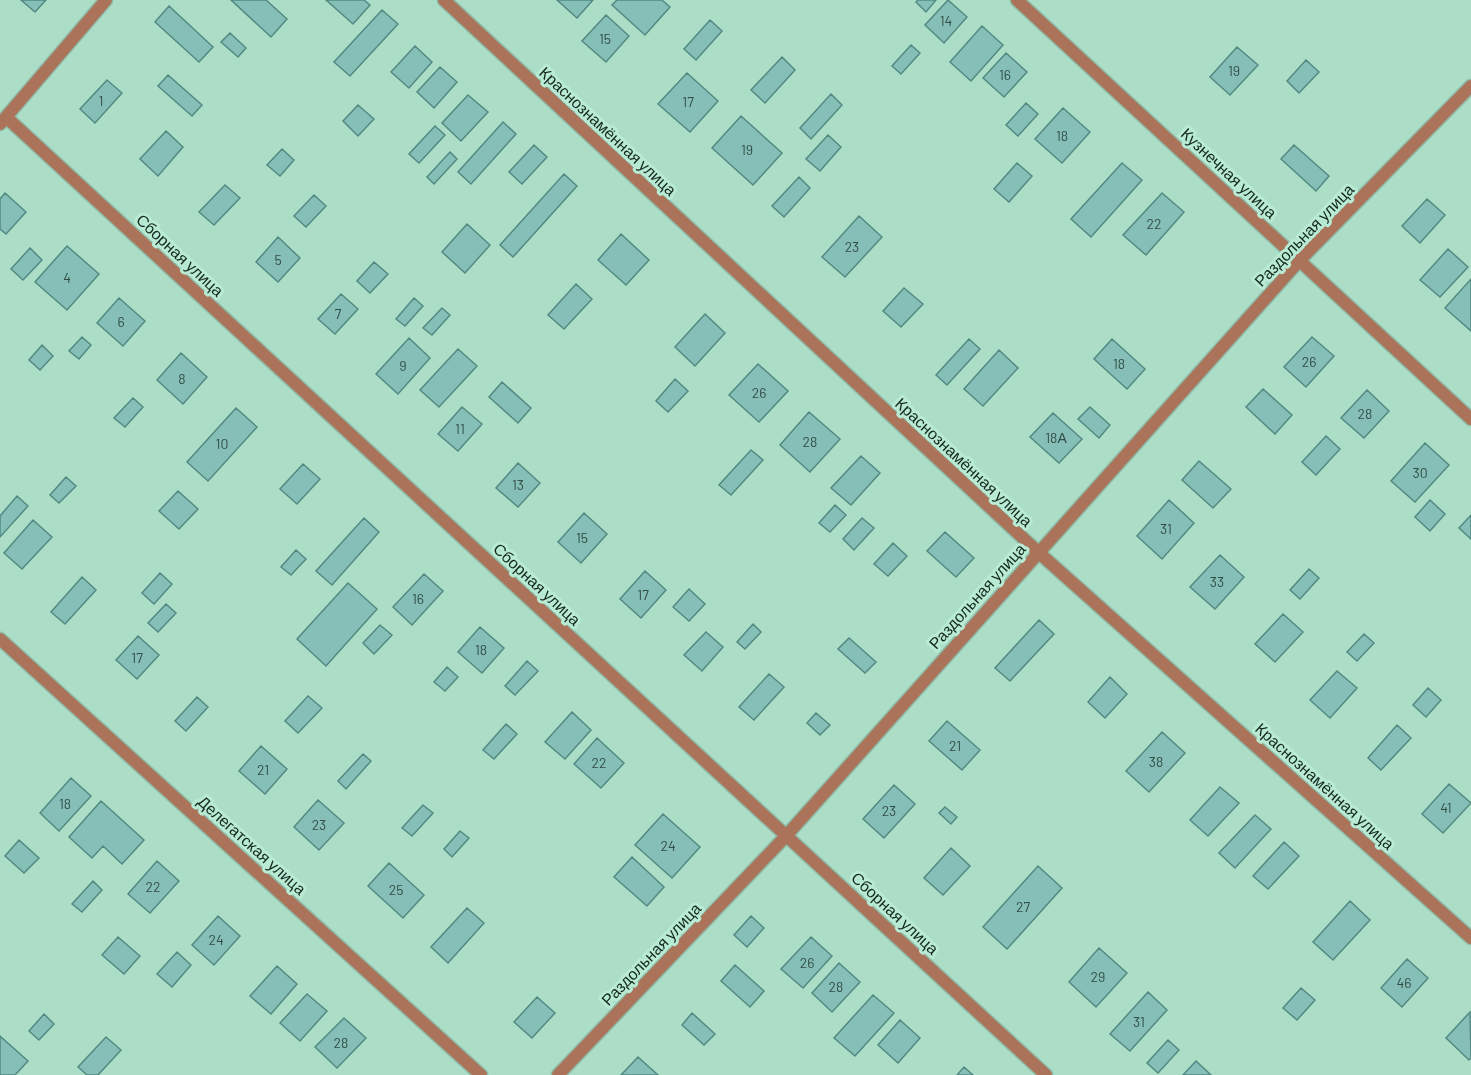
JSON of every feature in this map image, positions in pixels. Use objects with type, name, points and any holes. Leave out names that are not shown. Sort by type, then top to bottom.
[{"type":"street","points":[[3,121],[106,0]]},
{"type":"street","name":"Краснознамённая улица","points":[[444,0],[1038,552],[1471,938]]},
{"type":"street","name":"Кузнечная улица","points":[[1017,0],[1471,419]]},
{"type":"street","name":"Раздольная улица","points":[[558,1075],[786,836],[1299,261],[1471,86]]},
{"type":"street","name":"Сборная улица","points":[[3,121],[1047,1075]]},
{"type":"street","name":"Делегатская улица","points":[[0,639],[481,1075]]},
{"type":"building","points":[[21,0],[46,0],[35,12]]},
{"type":"building","points":[[231,0],[266,0],[287,19],[271,37]]},
{"type":"building","points":[[326,0],[364,0],[370,5],[353,24]]},
{"type":"building","points":[[557,0],[593,0],[577,18]]},
{"type":"building","points":[[617,0],[662,0],[670,7],[645,35],[612,5]]},
{"type":"building","points":[[936,0],[926,12],[916,2]]},
{"type":"building","points":[[948,0],[967,17],[944,43],[925,25]]},
{"type":"building","points":[[169,6],[213,47],[199,62],[155,22]]},
{"type":"building","points":[[382,10],[398,24],[350,76],[334,62]]},
{"type":"building","points":[[606,15],[629,36],[606,62],[582,41]]},
{"type":"building","points":[[710,20],[722,31],[696,60],[684,49]]},
{"type":"building","points":[[982,26],[1003,45],[971,81],[950,62]]},
{"type":"building","points":[[230,33],[246,48],[238,57],[221,42]]},
{"type":"building","points":[[911,45],[920,53],[901,74],[892,66]]},
{"type":"building","points":[[415,46],[432,62],[409,88],[391,72]]},
{"type":"building","points":[[1237,47],[1258,65],[1230,95],[1210,77]]},
{"type":"building","points":[[1006,53],[1027,72],[1004,97],[983,78]]},
{"type":"building","points":[[782,57],[795,70],[765,103],[751,90]]},
{"type":"building","points":[[1306,60],[1319,72],[1299,93],[1287,81]]},
{"type":"building","points":[[440,67],[457,82],[434,108],[417,92]]},
{"type":"building","points":[[687,73],[718,101],[690,132],[658,104]]},
{"type":"building","points":[[168,75],[202,105],[192,116],[158,86]]},
{"type":"building","points":[[107,80],[122,93],[95,123],[80,109]]},
{"type":"building","points":[[831,94],[842,105],[811,139],[800,128]]},
{"type":"building","points":[[468,95],[488,112],[461,141],[442,123]]},
{"type":"building","points":[[1026,103],[1038,114],[1018,136],[1006,125]]},
{"type":"building","points":[[358,105],[374,119],[358,136],[343,121]]},
{"type":"building","points":[[1063,108],[1090,132],[1062,163],[1035,139]]},
{"type":"building","points":[[741,116],[782,153],[753,185],[712,148]]},
{"type":"building","points":[[503,122],[516,134],[471,184],[458,172]]},
{"type":"building","points":[[435,126],[445,135],[419,163],[409,154]]},
{"type":"building","points":[[166,131],[183,147],[158,176],[140,159]]},
{"type":"building","points":[[828,135],[841,147],[820,171],[806,159]]},
{"type":"building","points":[[534,145],[547,157],[522,184],[509,172]]},
{"type":"building","points":[[1294,145],[1329,176],[1316,191],[1281,159]]},
{"type":"building","points":[[282,149],[294,160],[280,176],[267,165]]},
{"type":"building","points":[[450,152],[457,159],[434,184],[427,177]]},
{"type":"building","points":[[1017,163],[1032,176],[1009,202],[994,189]]},
{"type":"building","points":[[1122,163],[1142,180],[1091,237],[1071,219]]},
{"type":"building","points":[[564,174],[577,186],[513,257],[500,245]]},
{"type":"building","points":[[799,177],[810,188],[784,217],[772,206]]},
{"type":"building","points":[[225,185],[240,198],[214,225],[199,212]]},
{"type":"building","points":[[5,193],[26,212],[6,234],[0,229],[0,199]]},
{"type":"building","points":[[1162,193],[1184,212],[1146,255],[1123,235]]},
{"type":"building","points":[[314,195],[326,206],[306,227],[294,216]]},
{"type":"building","points":[[1427,199],[1445,215],[1420,243],[1402,226]]},
{"type":"building","points":[[859,216],[882,237],[845,277],[822,257]]},
{"type":"building","points":[[467,224],[490,245],[465,273],[442,252]]},
{"type":"building","points":[[621,234],[649,260],[626,285],[598,260]]},
{"type":"building","points":[[278,237],[300,258],[278,282],[256,262]]},
{"type":"building","points":[[67,246],[99,274],[67,310],[35,282]]},
{"type":"building","points":[[30,248],[42,260],[23,280],[11,269]]},
{"type":"building","points":[[1448,249],[1468,267],[1440,297],[1420,280]]},
{"type":"building","points":[[374,262],[388,274],[370,293],[357,281]]},
{"type":"building","points":[[1471,279],[1471,331],[1445,308]]},
{"type":"building","points":[[576,284],[592,299],[564,329],[548,315]]},
{"type":"building","points":[[904,288],[923,304],[901,327],[883,311]]},
{"type":"building","points":[[341,294],[358,309],[335,334],[318,319]]},
{"type":"building","points":[[119,298],[145,321],[123,346],[97,323]]},
{"type":"building","points":[[414,298],[423,306],[405,326],[396,319]]},
{"type":"building","points":[[442,308],[450,315],[432,335],[423,328]]},
{"type":"building","points":[[705,314],[725,333],[695,366],[675,347]]},
{"type":"building","points":[[82,337],[91,345],[79,359],[69,351]]},
{"type":"building","points":[[1312,337],[1334,356],[1306,387],[1284,367]]},
{"type":"building","points":[[409,338],[430,358],[398,394],[376,374]]},
{"type":"building","points":[[969,339],[980,349],[947,385],[936,375]]},
{"type":"building","points":[[1112,339],[1145,369],[1127,389],[1094,359]]},
{"type":"building","points":[[42,345],[53,356],[40,370],[29,360]]},
{"type":"building","points":[[458,349],[477,366],[439,407],[420,390]]},
{"type":"building","points":[[999,350],[1018,368],[983,406],[964,389]]},
{"type":"building","points":[[181,353],[207,377],[183,404],[157,380]]},
{"type":"building","points":[[758,364],[788,391],[759,422],[729,395]]},
{"type":"building","points":[[675,379],[688,391],[668,412],[656,401]]},
{"type":"building","points":[[502,382],[531,408],[518,423],[489,397]]},
{"type":"building","points":[[1263,389],[1292,415],[1275,434],[1246,407]]},
{"type":"building","points":[[1367,390],[1389,411],[1364,438],[1341,418]]},
{"type":"building","points":[[133,398],[143,407],[125,427],[114,418]]},
{"type":"building","points":[[462,407],[482,424],[458,451],[438,434]]},
{"type":"building","points":[[1090,407],[1110,425],[1099,438],[1078,419]]},
{"type":"building","points":[[236,408],[257,427],[208,481],[187,462]]},
{"type":"building","points":[[809,412],[840,439],[810,472],[780,445]]},
{"type":"building","points":[[1053,413],[1082,439],[1059,463],[1030,437]]},
{"type":"building","points":[[1326,436],[1340,449],[1316,475],[1302,462]]},
{"type":"building","points":[[1425,443],[1449,465],[1415,502],[1391,481]]},
{"type":"building","points":[[751,450],[763,460],[731,495],[719,485]]},
{"type":"building","points":[[861,456],[880,473],[851,505],[831,488]]},
{"type":"building","points":[[1199,461],[1231,489],[1213,508],[1182,480]]},
{"type":"building","points":[[518,463],[540,483],[518,507],[496,488]]},
{"type":"building","points":[[303,464],[320,479],[297,504],[280,489]]},
{"type":"building","points":[[66,477],[76,486],[59,503],[50,495]]},
{"type":"building","points":[[178,491],[198,509],[179,529],[159,511]]},
{"type":"building","points":[[17,496],[28,506],[0,537],[0,516]]},
{"type":"building","points":[[1169,500],[1194,523],[1162,559],[1137,536]]},
{"type":"building","points":[[1430,500],[1445,514],[1430,531],[1415,517]]},
{"type":"building","points":[[835,505],[846,515],[830,532],[819,523]]},
{"type":"building","points":[[584,513],[607,534],[581,563],[558,542]]},
{"type":"building","points":[[1471,515],[1471,539],[1459,528]]},
{"type":"building","points":[[364,518],[379,532],[332,585],[316,571]]},
{"type":"building","points":[[862,518],[874,528],[854,550],[843,539]]},
{"type":"building","points":[[33,520],[52,537],[22,569],[4,553]]},
{"type":"building","points":[[945,532],[974,558],[956,577],[927,551]]},
{"type":"building","points":[[893,543],[907,556],[888,576],[874,564]]},
{"type":"building","points":[[296,550],[306,559],[291,575],[281,567]]},
{"type":"building","points":[[1220,555],[1244,577],[1215,609],[1190,587]]},
{"type":"building","points":[[1309,569],[1319,578],[1300,599],[1290,590]]},
{"type":"building","points":[[645,571],[666,590],[641,618],[620,599]]},
{"type":"building","points":[[160,573],[172,584],[154,604],[142,593]]},
{"type":"building","points":[[424,574],[443,591],[412,625],[393,607]]},
{"type":"building","points":[[82,577],[96,590],[65,624],[51,612]]},
{"type":"building","points":[[348,583],[377,609],[326,666],[297,639]]},
{"type":"building","points":[[689,589],[705,604],[689,621],[673,607]]},
{"type":"building","points":[[166,604],[176,613],[158,632],[148,623]]},
{"type":"building","points":[[1283,614],[1303,632],[1275,662],[1255,644]]},
{"type":"building","points":[[1039,620],[1054,634],[1010,681],[995,668]]},
{"type":"building","points":[[753,624],[761,632],[745,649],[737,642]]},
{"type":"building","points":[[380,625],[392,635],[374,654],[363,643]]},
{"type":"building","points":[[480,627],[504,648],[482,673],[458,652]]},
{"type":"building","points":[[706,632],[723,647],[702,671],[684,655]]},
{"type":"building","points":[[1364,634],[1374,643],[1357,661],[1347,652]]},
{"type":"building","points":[[138,636],[159,655],[137,679],[116,660]]},
{"type":"building","points":[[849,638],[876,662],[865,673],[838,649]]},
{"type":"building","points":[[527,661],[538,671],[515,695],[505,686]]},
{"type":"building","points":[[447,667],[458,677],[445,691],[434,682]]},
{"type":"building","points":[[1337,671],[1357,688],[1330,718],[1310,700]]},
{"type":"building","points":[[769,674],[784,687],[754,720],[739,707]]},
{"type":"building","points":[[1110,677],[1127,694],[1105,718],[1088,702]]},
{"type":"building","points":[[1428,688],[1441,700],[1426,717],[1413,705]]},
{"type":"building","points":[[308,696],[322,708],[298,733],[285,721]]},
{"type":"building","points":[[197,697],[208,707],[186,731],[175,721]]},
{"type":"building","points":[[572,712],[591,730],[565,759],[545,742]]},
{"type":"building","points":[[816,713],[830,725],[820,735],[807,723]]},
{"type":"building","points":[[947,721],[980,750],[962,770],[929,741]]},
{"type":"building","points":[[506,724],[517,734],[494,759],[483,750]]},
{"type":"building","points":[[1397,725],[1411,738],[1381,770],[1368,758]]},
{"type":"building","points":[[1162,732],[1185,753],[1149,792],[1126,771]]},
{"type":"building","points":[[597,738],[624,763],[601,788],[574,764]]},
{"type":"building","points":[[261,746],[287,769],[265,794],[239,771]]},
{"type":"building","points":[[363,754],[371,761],[346,789],[338,781]]},
{"type":"building","points":[[71,778],[91,796],[59,831],[40,813]]},
{"type":"building","points":[[1449,784],[1471,803],[1443,833],[1422,814]]},
{"type":"building","points":[[894,785],[915,804],[884,838],[863,819]]},
{"type":"building","points":[[1220,787],[1239,803],[1208,836],[1190,820]]},
{"type":"building","points":[[318,800],[344,823],[319,850],[294,827]]},
{"type":"building","points":[[101,801],[144,840],[122,864],[103,846],[92,858],[69,837]]},
{"type":"building","points":[[423,805],[433,813],[412,836],[402,828]]},
{"type":"building","points":[[945,807],[957,817],[951,824],[939,813]]},
{"type":"building","points":[[663,814],[700,847],[672,878],[635,845]]},
{"type":"building","points":[[1255,815],[1271,829],[1235,868],[1219,853]]},
{"type":"building","points":[[460,831],[469,838],[452,857],[444,849]]},
{"type":"building","points":[[19,840],[39,858],[24,873],[5,856]]},
{"type":"building","points":[[1284,842],[1299,856],[1268,889],[1253,876]]},
{"type":"building","points":[[951,848],[970,866],[943,895],[924,878]]},
{"type":"building","points":[[632,857],[664,887],[647,906],[614,877]]},
{"type":"building","points":[[157,861],[179,881],[150,913],[128,894]]},
{"type":"building","points":[[389,863],[424,895],[403,918],[368,886]]},
{"type":"building","points":[[1038,866],[1062,888],[1007,949],[983,927]]},
{"type":"building","points":[[93,881],[102,890],[82,912],[72,904]]},
{"type":"building","points":[[1350,901],[1370,920],[1333,960],[1313,942]]},
{"type":"building","points":[[467,908],[484,923],[448,963],[431,947]]},
{"type":"building","points":[[218,916],[240,936],[214,965],[192,945]]},
{"type":"building","points":[[751,916],[764,928],[747,947],[734,935]]},
{"type":"building","points":[[118,937],[140,956],[124,974],[102,955]]},
{"type":"building","points":[[811,937],[832,956],[803,988],[781,969]]},
{"type":"building","points":[[1099,948],[1127,973],[1096,1007],[1069,982]]},
{"type":"building","points":[[177,952],[191,965],[172,987],[157,974]]},
{"type":"building","points":[[1407,959],[1428,978],[1402,1007],[1381,988]]},
{"type":"building","points":[[839,963],[860,982],[832,1012],[812,993]]},
{"type":"building","points":[[735,965],[764,991],[750,1007],[721,981]]},
{"type":"building","points":[[277,966],[297,984],[271,1014],[250,996]]},
{"type":"building","points":[[1301,988],[1315,1000],[1297,1020],[1283,1008]]},
{"type":"building","points":[[1148,992],[1167,1010],[1130,1051],[1110,1034]]},
{"type":"building","points":[[307,994],[327,1011],[300,1041],[280,1023]]},
{"type":"building","points":[[873,995],[894,1013],[855,1056],[834,1038]]},
{"type":"building","points":[[537,997],[555,1013],[532,1038],[514,1022]]},
{"type":"building","points":[[1470,1012],[1471,1058],[1469,1060],[1446,1038]]},
{"type":"building","points":[[692,1013],[715,1034],[704,1045],[682,1025]]},
{"type":"building","points":[[44,1014],[54,1024],[39,1040],[29,1031]]},
{"type":"building","points":[[344,1018],[366,1038],[337,1068],[315,1047]]},
{"type":"building","points":[[900,1020],[920,1038],[898,1063],[878,1045]]},
{"type":"building","points":[[0,1036],[28,1061],[15,1075],[0,1075]]},
{"type":"building","points":[[106,1037],[121,1050],[98,1075],[87,1075],[78,1067]]},
{"type":"building","points":[[1168,1040],[1179,1050],[1158,1073],[1147,1063]]},
{"type":"building","points":[[638,1057],[658,1075],[621,1075]]},
{"type":"building","points":[[1196,1061],[1211,1075],[1183,1075]]},
{"type":"building","points":[[964,1067],[973,1075],[957,1075]]}]
